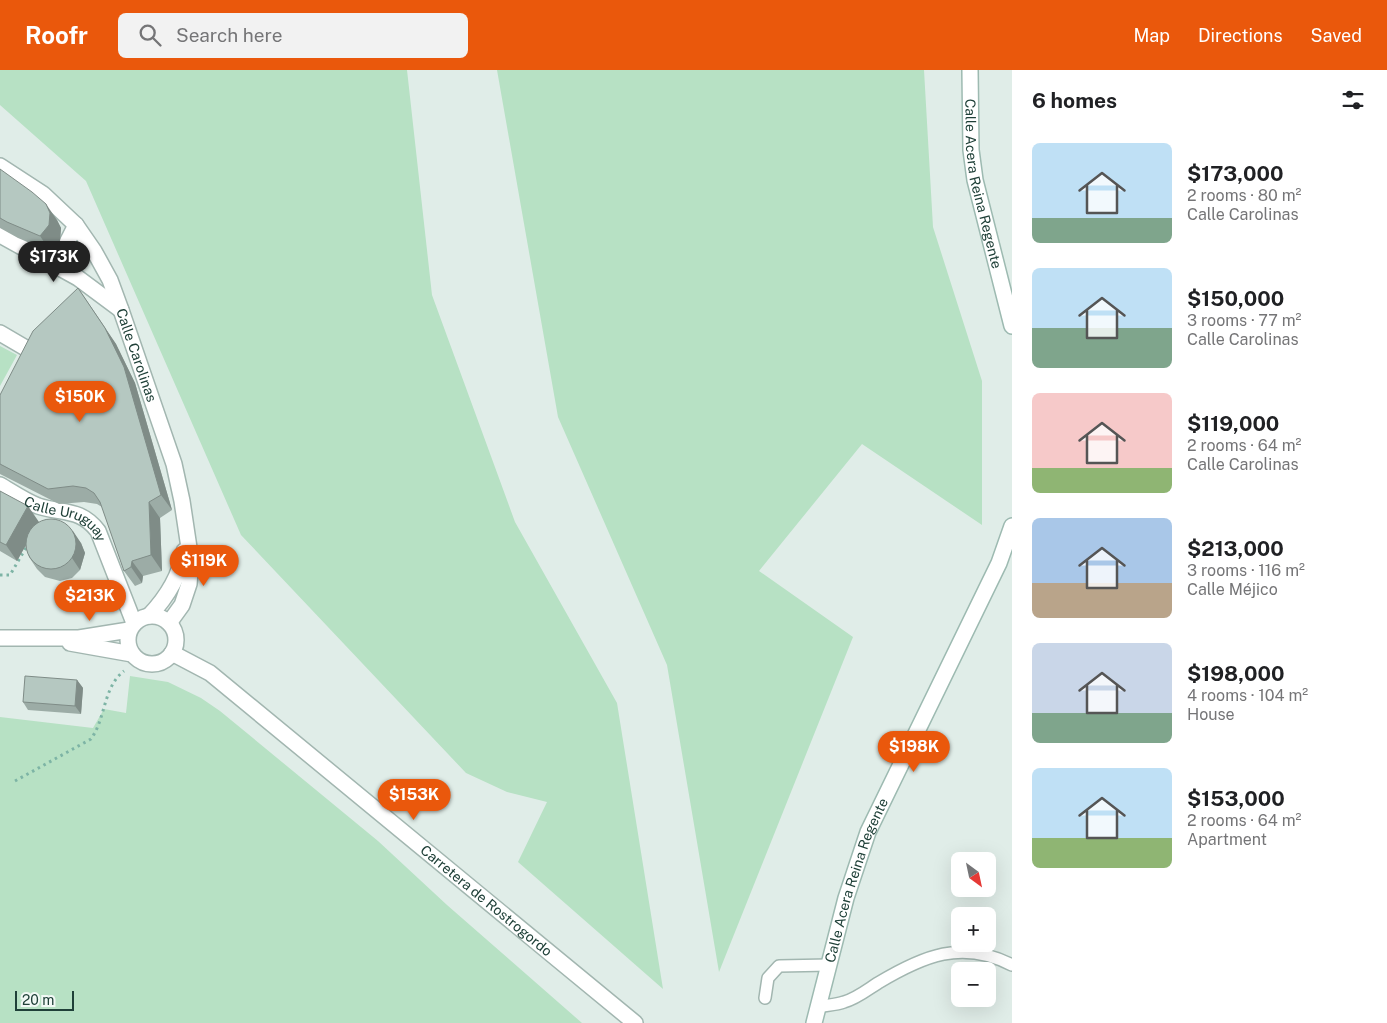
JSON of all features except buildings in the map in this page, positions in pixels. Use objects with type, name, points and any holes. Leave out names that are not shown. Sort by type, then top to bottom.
[{"type":"street","name":"Calle Acera Reina Regente","points":[[970,70],[971,150],[975,180],[1012,326]]},
{"type":"street","points":[[0,166],[43,194],[76,225],[110,280],[122,310]]},
{"type":"street","points":[[55,266],[76,225]]},
{"type":"street","name":"Calle Carolinas","points":[[0,235],[78,278],[122,310],[174,464],[182,501],[186,540],[191,561],[189,584],[182,605],[169,623]]},
{"type":"street","points":[[0,333],[29,350],[32,356],[21,379]]},
{"type":"street","name":"Calle Uruguay","points":[[0,485],[38,506],[79,514],[89,520],[98,531],[132,627]]},
{"type":"street","name":"Calle Acera Reina Regente","points":[[814,1023],[846,898],[868,832],[999,563],[1012,526]]},
{"type":"street","name":"Calle Carolinas","points":[[149,616],[164,600],[175,581],[183,561],[186,540]]},
{"type":"street","points":[[0,638],[54,640],[79,638],[132,627],[149,616],[160,617],[169,623],[174,632],[175,643],[172,653],[158,662],[54,640]]},
{"type":"street","points":[[132,627],[129,646],[137,658]]},
{"type":"street","name":"Carretera de Rostrogordo","points":[[172,653],[210,673],[635,1023]]},
{"type":"lane","points":[[817,1006],[844,1002],[900,970],[930,957],[957,951],[984,953],[1012,965]]},
{"type":"lane","points":[[765,998],[768,978],[779,966],[829,964]]},
{"type":"path","points":[[0,575],[10,575],[30,542]]},
{"type":"path","points":[[15,781],[91,739],[98,728],[111,685],[137,658]]},
{"type":"green space","points":[[0,70],[407,70],[432,295],[515,522],[617,703],[663,989],[518,862],[547,802],[507,792],[466,773],[241,535],[86,181],[0,105]]},
{"type":"green space","points":[[497,70],[924,70],[933,227],[982,381],[982,525],[862,444],[759,571],[853,637],[719,972],[667,665],[558,417]]},
{"type":"green space","points":[[0,346],[17,355],[0,386]]},
{"type":"green space","points":[[130,676],[168,682],[201,698],[220,711],[378,841],[447,905],[582,1023],[0,1023],[0,717],[93,728],[104,709],[126,713]]}]
